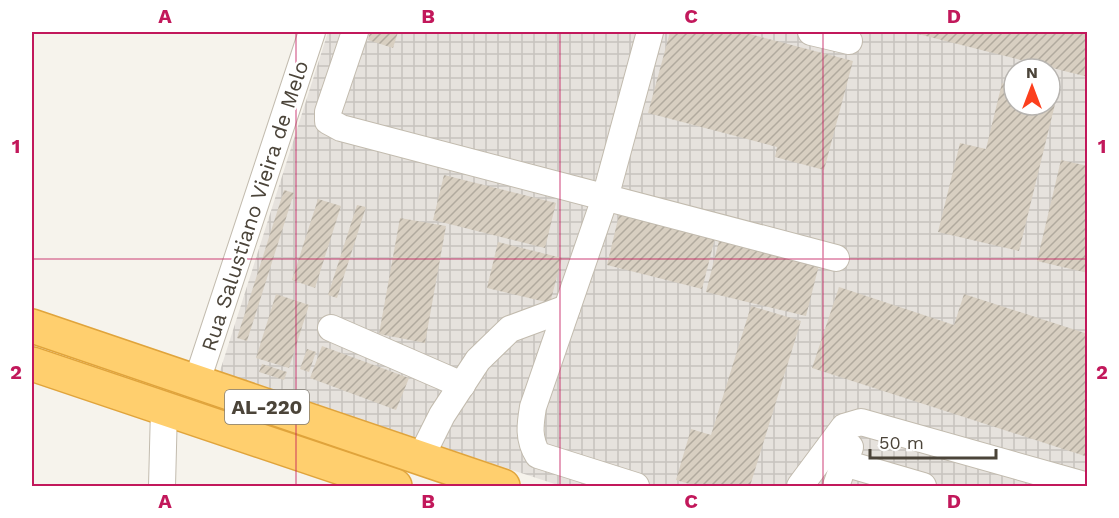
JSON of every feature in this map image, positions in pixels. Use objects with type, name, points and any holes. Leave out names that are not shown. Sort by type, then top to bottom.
[{"type":"highway","name":"AL-220","points":[[32,326],[503,486]]},
{"type":"highway","name":"AL-220","points":[[32,364],[395,486]]},
{"type":"street","name":"Rua Salustiano Vieira de Melo","points":[[197,381],[312,32]]},
{"type":"street","points":[[355,32],[328,112],[328,121],[341,128],[836,258]]},
{"type":"street","points":[[636,486],[538,455],[532,446],[529,428],[533,407],[605,198],[650,32]]},
{"type":"street","points":[[811,32],[849,41]]},
{"type":"street","points":[[420,459],[442,416],[478,360],[510,329],[567,308]]},
{"type":"street","points":[[331,328],[462,385]]},
{"type":"street","points":[[162,486],[164,409]]},
{"type":"street","points":[[861,422],[840,475],[923,486]]},
{"type":"street","points":[[800,486],[844,427],[861,422],[1088,486]]},
{"type":"shaded area","points":[[328,32],[1087,32],[1087,486],[561,486],[219,374]]},
{"type":"building","points":[[370,32],[398,32],[393,48],[368,40]]},
{"type":"building","points":[[670,32],[742,32],[853,61],[824,170],[775,157],[777,147],[648,113]]},
{"type":"building","points":[[910,32],[1088,32],[1088,77],[1062,70],[1062,57],[1009,57]]},
{"type":"building","points":[[1002,83],[1002,117],[1052,117],[1019,251],[938,232],[960,143],[986,149]]},
{"type":"building","points":[[1061,160],[1088,166],[1088,273],[1037,261]]},
{"type":"building","points":[[444,175],[556,203],[545,248],[433,220]]},
{"type":"building","points":[[284,190],[294,193],[247,341],[237,338]]},
{"type":"building","points":[[318,199],[341,206],[315,288],[292,280]]},
{"type":"building","points":[[357,205],[366,207],[337,298],[328,295]]},
{"type":"building","points":[[619,215],[715,238],[702,289],[607,265]]},
{"type":"building","points":[[400,218],[446,226],[425,343],[379,334]]},
{"type":"building","points":[[719,241],[819,265],[806,316],[706,292]]},
{"type":"building","points":[[498,242],[562,258],[550,303],[487,288]]},
{"type":"building","points":[[839,287],[954,325],[964,294],[1088,334],[1088,457],[812,368]]},
{"type":"building","points":[[276,294],[309,305],[289,368],[256,358]]},
{"type":"building","points":[[751,306],[801,321],[750,486],[696,486],[676,480],[691,429],[711,435]]},
{"type":"building","points":[[322,346],[409,378],[396,410],[310,378]]},
{"type":"building","points":[[307,349],[316,352],[309,372],[300,369]]},
{"type":"building","points":[[262,364],[287,372],[284,380],[259,372]]}]
